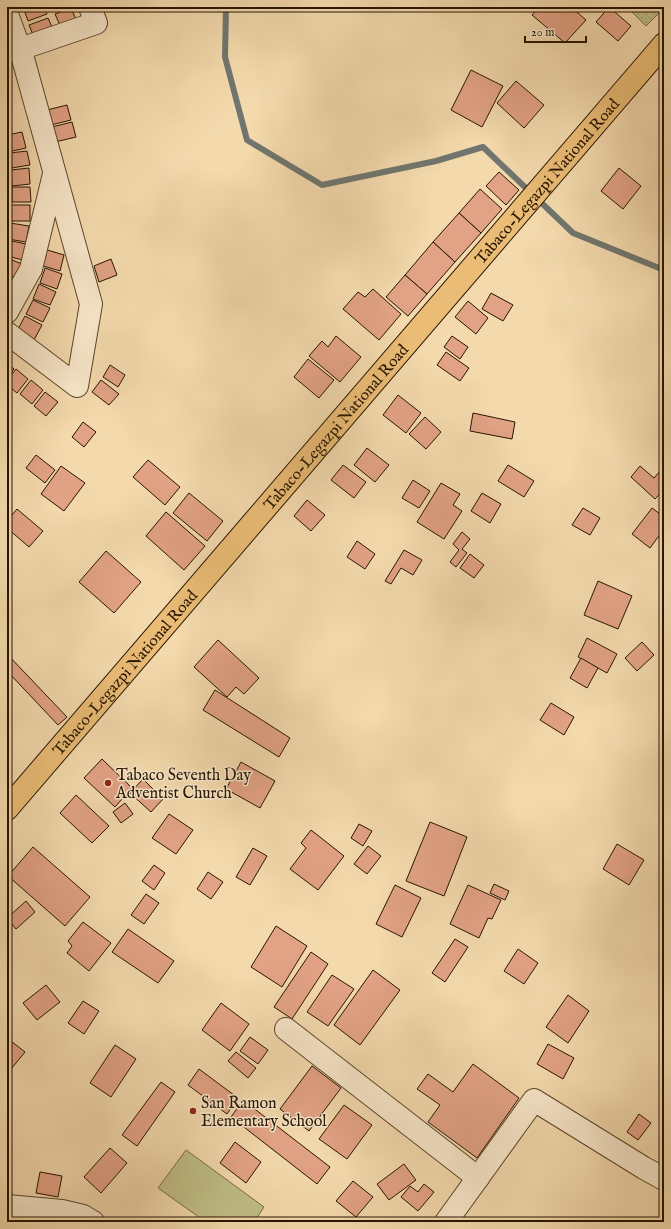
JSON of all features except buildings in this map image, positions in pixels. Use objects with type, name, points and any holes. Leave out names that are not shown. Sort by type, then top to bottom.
[{"type":"main road","name":"Tabaco-Legazpi National Road","points":[[7,809],[664,44]]},
{"type":"street","points":[[16,55],[96,23],[90,7]]},
{"type":"street","points":[[7,14],[16,55],[54,171],[91,304],[77,386],[7,333]]},
{"type":"street","points":[[7,312],[31,269],[54,171]]},
{"type":"street","points":[[286,1029],[478,1178]]},
{"type":"street","points":[[446,1222],[534,1100],[664,1179]]},
{"type":"street","points":[[7,1206],[62,1211],[83,1216],[93,1222]]},
{"type":"shaded area","points":[[627,7],[664,7],[664,8],[646,26]]},
{"type":"shaded area","points":[[186,1150],[264,1207],[254,1222],[206,1222],[158,1188]]},
{"type":"waterway","points":[[226,7],[225,57],[247,140],[322,185],[436,161],[483,147],[573,233],[664,270]]},
{"type":"place","name":"Tabaco Seventh Day Adventist Church","points":[[108,783]]},
{"type":"place","name":"San Ramon Elementary School","points":[[193,1111]]}]
